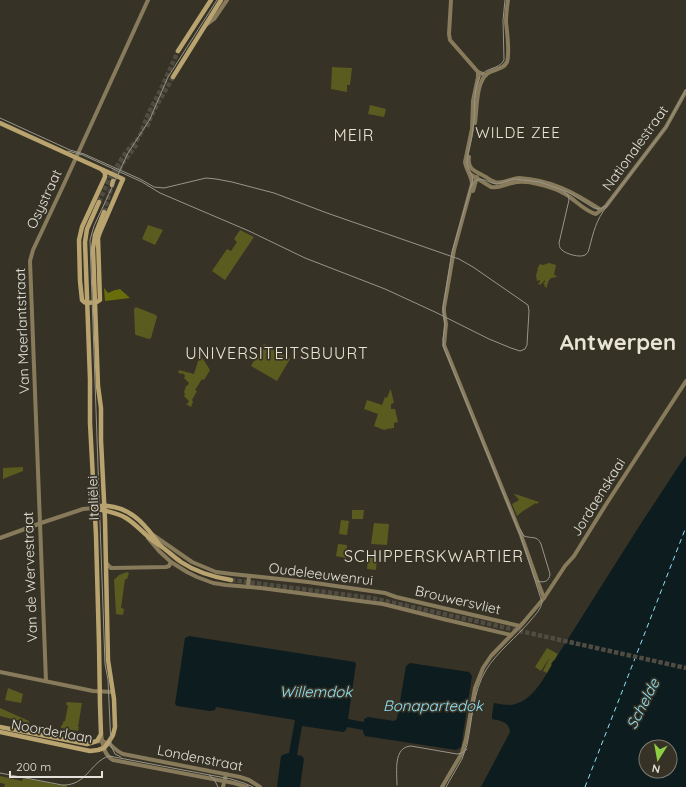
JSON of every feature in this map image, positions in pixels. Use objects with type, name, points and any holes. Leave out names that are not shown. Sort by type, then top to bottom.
[{"type":"main road","points":[[178,51],[211,0]]},
{"type":"main road","points":[[173,77],[221,0]]},
{"type":"main road","points":[[0,123],[113,175]]},
{"type":"main road","points":[[102,170],[105,173],[105,178]]},
{"type":"main road","points":[[105,178],[109,174],[113,175]]},
{"type":"main road","name":"Italiëlei","points":[[95,303],[99,301],[100,298],[98,236],[123,180],[113,175]]},
{"type":"main road","name":"Italiëlei","points":[[87,303],[82,300],[79,245],[80,235],[83,225],[105,178]]},
{"type":"main road","name":"Italiëlei","points":[[99,202],[88,226],[85,242],[90,379],[90,423],[97,565],[101,734]]},
{"type":"main road","name":"Italiëlei","points":[[104,212],[94,237],[94,258],[105,520],[108,660],[113,692],[115,721],[113,735]]},
{"type":"main road","points":[[81,290],[86,269]]},
{"type":"main road","points":[[87,303],[95,303]]},
{"type":"main road","points":[[94,508],[104,505],[127,512],[135,517],[153,535],[160,546]]},
{"type":"main road","points":[[94,508],[116,514],[132,521],[145,535],[191,568],[209,575],[231,580]]},
{"type":"main road","points":[[105,520],[109,515],[116,514]]},
{"type":"main road","name":"Noorderlaan","points":[[0,727],[83,744],[97,741],[101,734]]},
{"type":"main road","name":"Noorderlaan","points":[[0,732],[86,750],[93,751],[103,749]]},
{"type":"main road","points":[[103,749],[113,735]]},
{"type":"street","name":"Osystraat","points":[[33,250],[148,0]]},
{"type":"street","points":[[203,29],[214,19],[227,0]]},
{"type":"street","points":[[451,0],[450,40],[478,73],[486,75]]},
{"type":"street","points":[[508,0],[506,16],[507,62],[503,67],[486,75],[481,81],[475,129],[465,165],[472,182],[453,252],[444,308],[446,324],[444,341],[445,348],[525,545],[544,598]]},
{"type":"street","points":[[464,216],[467,213],[477,178],[467,160],[472,129],[473,101],[478,73]]},
{"type":"street","name":"Nationalestraat","points":[[477,178],[493,187],[498,188],[514,182],[532,183],[544,186],[569,196],[596,214],[606,206],[666,127],[686,91]]},
{"type":"street","points":[[474,171],[500,183],[512,178],[540,181],[569,191],[601,210]]},
{"type":"street","points":[[468,172],[477,178]]},
{"type":"street","name":"Van Maerlantstraat","points":[[33,250],[29,265],[36,412],[37,473]]},
{"type":"street","name":"Jordaenskaai","points":[[442,787],[462,753],[466,739],[474,692],[480,674],[491,656],[544,598],[565,566],[574,556],[604,506],[686,381]]},
{"type":"street","name":"Van de Wervestraat","points":[[37,473],[46,681]]},
{"type":"street","points":[[0,538],[83,509],[94,508]]},
{"type":"street","name":"Oudeleeuwenrui","points":[[145,535],[171,562],[186,572],[204,580],[226,585],[376,602],[388,605]]},
{"type":"street","name":"Oudeleeuwenrui","points":[[153,535],[184,558],[200,566],[221,573],[364,590],[390,595]]},
{"type":"street","points":[[106,563],[111,568],[166,567],[169,566],[171,562]]},
{"type":"street","points":[[248,587],[249,576]]},
{"type":"street","name":"Brouwersvliet","points":[[390,595],[397,598],[520,626]]},
{"type":"street","name":"Brouwersvliet","points":[[388,605],[511,635]]},
{"type":"street","points":[[0,672],[93,691],[113,692]]},
{"type":"street","points":[[101,734],[103,749]]},
{"type":"street","points":[[113,735],[113,746]]},
{"type":"street","name":"Noorderlaan","points":[[97,741],[103,741]]},
{"type":"street","name":"Londenstraat","points":[[103,741],[113,746],[119,752],[127,755],[245,778],[260,787]]},
{"type":"street","name":"Londenstraat","points":[[103,749],[113,760],[240,784],[248,787]]},
{"type":"street","points":[[223,787],[226,774]]},
{"type":"shaded area","points":[[332,67],[352,68],[350,85],[347,85],[347,92],[331,89]]},
{"type":"shaded area","points":[[370,105],[386,109],[384,117],[368,114]]},
{"type":"shaded area","points":[[148,225],[163,230],[155,245],[142,239]]},
{"type":"shaded area","points":[[240,230],[254,237],[225,280],[212,271],[227,249],[231,251],[237,242],[234,239]]},
{"type":"shaded area","points":[[549,263],[556,265],[554,275],[557,276],[550,279],[547,288],[543,283],[545,280],[540,285],[538,283],[540,280],[537,281],[536,275],[540,264],[543,265]]},
{"type":"shaded area","points":[[104,288],[108,293],[120,289],[130,298],[105,301]]},
{"type":"shaded area","points":[[136,307],[156,315],[157,317],[151,338],[149,339],[135,334],[134,309]]},
{"type":"shaded area","points":[[264,344],[290,359],[277,381],[251,366]]},
{"type":"shaded area","points":[[200,354],[210,370],[195,390],[197,391],[192,400],[193,402],[191,407],[186,404],[189,401],[184,396],[186,386],[189,383],[184,378],[184,374],[178,373],[179,370],[194,374],[199,358],[198,355]]},
{"type":"shaded area","points":[[390,390],[394,403],[391,404],[391,409],[395,409],[398,422],[394,423],[394,428],[384,430],[374,426],[378,414],[364,409],[367,400],[382,405]]},
{"type":"shaded area","points":[[23,467],[23,471],[3,479],[3,468]]},
{"type":"shaded area","points":[[514,494],[539,502],[517,516],[512,504],[519,500]]},
{"type":"shaded area","points":[[352,510],[364,510],[363,519],[352,519]]},
{"type":"shaded area","points":[[341,520],[349,521],[347,535],[339,534]]},
{"type":"shaded area","points":[[374,523],[389,524],[387,545],[371,544]]},
{"type":"shaded area","points":[[338,544],[347,545],[346,558],[336,556]]},
{"type":"shaded area","points":[[368,557],[377,558],[376,570],[367,569]]},
{"type":"shaded area","points":[[127,572],[129,573],[127,579],[125,579],[121,608],[124,609],[123,615],[116,614],[114,579]]},
{"type":"shaded area","points":[[547,648],[558,654],[547,673],[543,671],[550,657],[541,671],[535,667]]},
{"type":"shaded area","points":[[8,688],[23,694],[21,703],[5,700]]},
{"type":"shaded area","points":[[67,702],[82,703],[78,731],[61,728],[63,722],[65,721],[68,706],[66,704]]},
{"type":"shaded area","points":[[0,708],[29,721],[29,723],[0,716]]},
{"type":"shaded area","points":[[0,776],[22,781],[23,778],[59,785],[67,785],[67,787],[4,787],[5,784],[0,783]]},
{"type":"water","name":"Schelde","points":[[686,455],[686,787],[481,787],[510,732],[506,724],[492,719],[494,703],[510,705],[530,696],[544,678]]},
{"type":"water","name":"Willemdok","points":[[189,636],[355,662],[356,664],[348,719],[364,722],[364,719],[368,717],[394,721],[397,719],[406,666],[410,663],[469,672],[472,676],[461,747],[456,750],[365,736],[363,730],[347,727],[343,732],[302,726],[297,755],[302,756],[304,759],[300,787],[277,787],[281,756],[289,753],[295,720],[216,707],[215,710],[210,711],[177,706],[175,704],[185,638]]},
{"type":"ferry route","points":[[585,787],[686,527]]},
{"type":"tunnel","points":[[99,202],[110,178],[122,158],[141,133],[148,114],[178,51]]},
{"type":"tunnel","points":[[147,127],[155,108],[173,77]]},
{"type":"tunnel","points":[[113,181],[123,163],[137,144]]},
{"type":"tunnel","points":[[104,212],[112,185]]},
{"type":"tunnel","points":[[231,580],[372,598],[686,668]]},
{"type":"tram line","points":[[121,757],[115,754],[111,746],[108,680],[105,664],[90,240],[94,226],[128,153],[150,119],[168,77],[217,0]]},
{"type":"tram line","points":[[446,787],[462,759],[467,745],[478,687],[486,670],[536,614],[541,607],[542,602],[520,534],[444,348],[443,339],[445,325],[443,308],[452,252],[473,179],[467,162],[474,122],[476,89],[482,74],[499,65],[504,60],[503,20],[505,0]]},
{"type":"tram line","points":[[471,187],[476,180],[479,179],[497,184],[514,179],[540,182],[568,192],[594,208],[601,209],[607,205],[666,127],[686,90]]},
{"type":"tram line","points":[[0,118],[70,150],[84,154],[140,179],[154,187],[164,188],[206,178],[232,182],[274,193],[459,259],[528,305],[527,345],[525,349],[520,351],[489,339],[385,289],[305,258],[249,231],[160,193],[142,182],[83,155],[68,151]]},
{"type":"tram line","points":[[564,192],[568,195],[569,200],[559,243],[560,248],[570,254],[583,256],[587,253],[597,222],[607,206]]},
{"type":"tram line","points":[[520,529],[524,536],[536,538],[541,544],[550,574],[549,579],[546,581],[537,581]]},
{"type":"tram line","points":[[397,785],[397,761],[401,751],[405,747],[411,746],[457,754],[462,753],[467,749]]},
{"type":"tram line","points":[[0,773],[62,785],[70,784],[83,778],[97,763],[109,756],[231,779],[253,787]]},
{"type":"tram line","points":[[209,775],[214,779],[218,787]]},
{"type":"district","name":"WILDE ZEE","points":[[518,133]]},
{"type":"district","name":"MEIR","points":[[354,135]]},
{"type":"district","name":"Antwerpen","points":[[618,342]]},
{"type":"district","name":"UNIVERSITEITSBUURT","points":[[277,353]]},
{"type":"district","name":"SCHIPPERSKWARTIER","points":[[434,556]]},
{"type":"water label","name":"Bonapartedok","points":[[433,706]]}]
